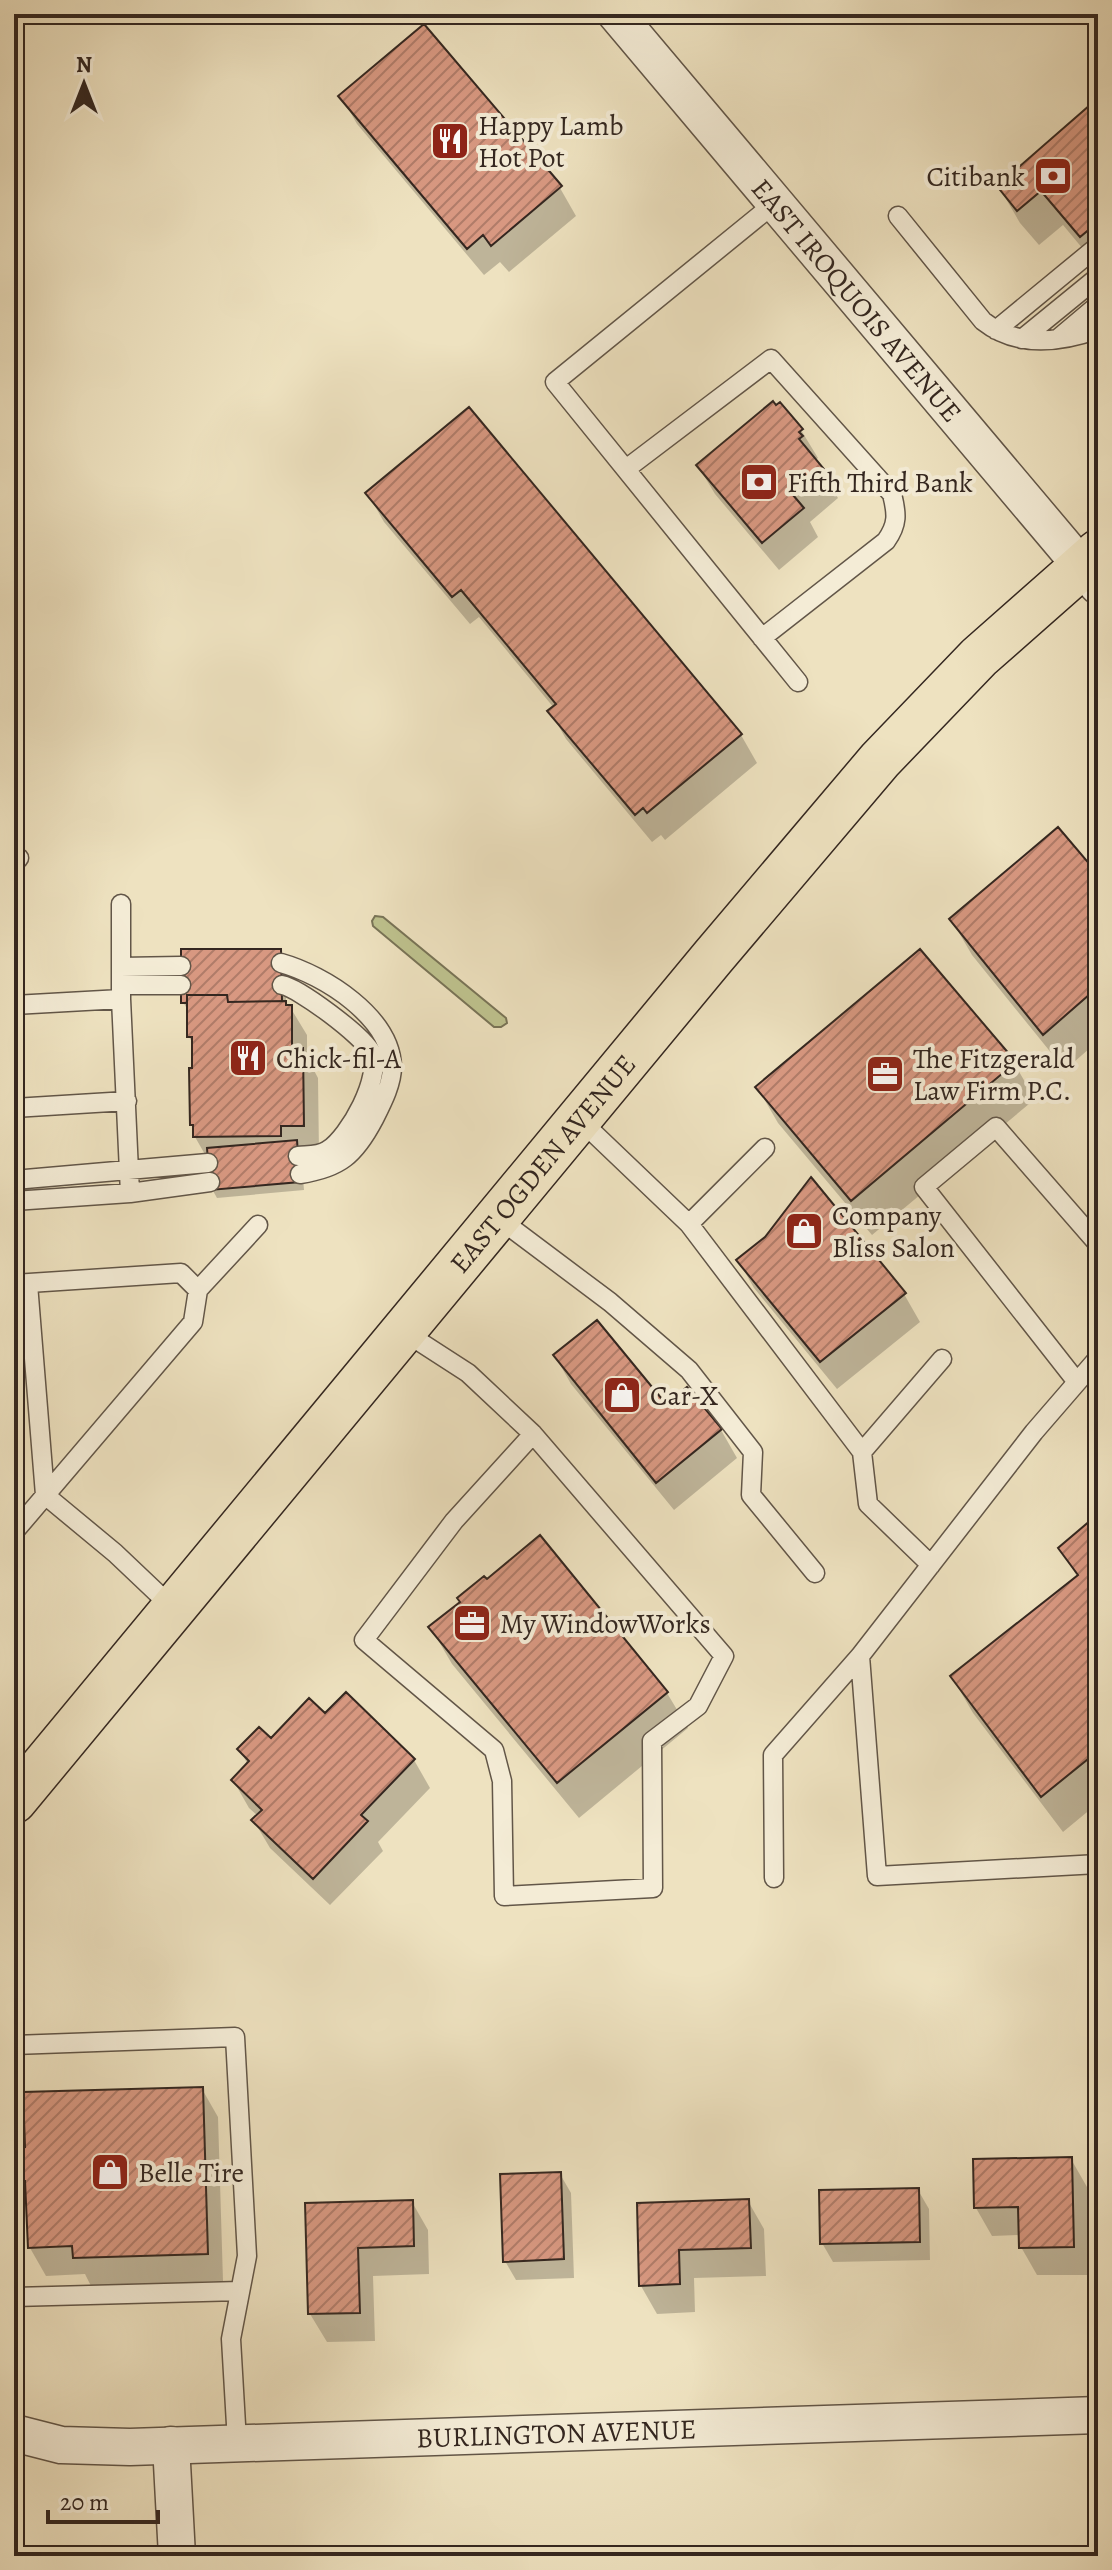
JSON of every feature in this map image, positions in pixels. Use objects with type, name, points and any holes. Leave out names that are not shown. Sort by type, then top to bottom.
[{"type":"main road","name":"EAST OGDEN AVENUE","points":[[14,1801],[880,760],[979,657],[1092,568]]},
{"type":"street","name":"EAST IROQUOIS AVENUE","points":[[616,14],[775,203],[1092,568]]},
{"type":"street","name":"BURLINGTON AVENUE","points":[[14,2433],[61,2445],[130,2447],[1098,2415]]},
{"type":"street","points":[[171,2445],[177,2556]]},
{"type":"lane","points":[[775,203],[555,382],[798,682]]},
{"type":"lane","points":[[898,216],[983,321],[996,330],[1022,339],[1055,341],[1098,329]]},
{"type":"lane","points":[[996,330],[1098,246]]},
{"type":"lane","points":[[1022,339],[1098,277]]},
{"type":"lane","points":[[1055,341],[1098,305]]},
{"type":"lane","points":[[626,469],[771,359],[892,494],[897,515],[894,529],[886,541],[762,638]]},
{"type":"lane","points":[[121,904],[121,984],[130,1193]]},
{"type":"lane","points":[[281,963],[314,974],[357,1005],[380,1029],[389,1046],[392,1069],[384,1099],[365,1135],[350,1155],[328,1169],[299,1165],[336,1144],[359,1108],[372,1080],[374,1066],[371,1052],[362,1041],[301,992],[282,985]]},
{"type":"lane","points":[[14,1005],[181,975]]},
{"type":"lane","points":[[14,1108],[127,1101]]},
{"type":"lane","points":[[579,1119],[689,1224],[862,1452],[868,1504],[931,1565]]},
{"type":"lane","points":[[1077,1382],[924,1187],[996,1127],[1098,1244]]},
{"type":"lane","points":[[689,1224],[765,1148]]},
{"type":"lane","points":[[14,1180],[130,1171],[209,1172],[130,1193],[14,1201]]},
{"type":"lane","points":[[497,1218],[610,1302],[689,1370],[753,1452],[751,1495],[815,1573]]},
{"type":"lane","points":[[14,1532],[193,1322],[198,1290],[258,1225]]},
{"type":"lane","points":[[174,1609],[115,1553],[45,1495],[21,1284],[181,1273],[198,1290]]},
{"type":"lane","points":[[403,1331],[468,1373],[533,1434],[724,1656],[698,1706],[652,1741],[653,1888],[504,1896],[502,1781],[494,1750],[364,1640],[454,1521],[533,1434]]},
{"type":"lane","points":[[774,1878],[773,1755],[860,1656],[1034,1432],[1098,1358]]},
{"type":"lane","points":[[862,1452],[942,1359]]},
{"type":"lane","points":[[860,1656],[877,1876],[1098,1864]]},
{"type":"lane","points":[[14,2045],[235,2037],[247,2256],[231,2339],[237,2442]]},
{"type":"lane","points":[[14,2297],[240,2291]]},
{"type":"green space","points":[[375,916],[383,917],[506,1018],[507,1023],[494,1027],[373,926]]},
{"type":"building","name":"Happy Lamb Hot Pot","points":[[424,24],[562,186],[491,246],[483,235],[467,249],[338,96]]},
{"type":"building","name":"Citibank","points":[[1090,105],[1098,115],[1098,222],[1080,237],[1041,191],[1017,211],[997,186]]},
{"type":"building","name":"Fifth Third Bank","points":[[773,401],[776,405],[780,402],[803,429],[799,432],[803,436],[799,439],[824,469],[793,495],[804,508],[762,543],[696,465]]},
{"type":"building","points":[[469,407],[742,734],[647,813],[643,808],[635,815],[547,711],[556,704],[461,590],[452,597],[365,493]]},
{"type":"building","points":[[1058,827],[1098,874],[1098,987],[1043,1035],[949,919]]},
{"type":"building","points":[[181,949],[281,949],[282,1001],[228,1002],[227,995],[187,995],[187,1003],[181,1003]]},
{"type":"building","points":[[920,949],[1016,1062],[851,1201],[755,1087]]},
{"type":"building","name":"Chick-fil-A","points":[[187,995],[227,995],[228,1002],[286,1001],[286,1005],[292,1005],[292,1048],[303,1048],[304,1126],[281,1126],[281,1136],[193,1137],[189,1068],[192,1068],[192,1037],[187,1037]]},
{"type":"building","points":[[297,1140],[300,1182],[210,1190],[207,1148]]},
{"type":"building","points":[[811,1177],[906,1293],[820,1362],[736,1260],[765,1237]]},
{"type":"building","name":"Car-X","points":[[597,1320],[666,1404],[687,1387],[722,1429],[656,1483],[553,1355]]},
{"type":"building","points":[[1098,1514],[1098,1751],[1041,1797],[950,1676],[1078,1575],[1058,1548]]},
{"type":"building","points":[[540,1535],[668,1692],[557,1783],[428,1627],[460,1602],[457,1598],[484,1576],[487,1579]]},
{"type":"building","points":[[346,1692],[415,1759],[361,1815],[368,1821],[313,1879],[251,1820],[262,1810],[231,1780],[249,1761],[237,1749],[259,1727],[271,1738],[309,1698],[325,1713]]},
{"type":"building","name":"Belle Tire","points":[[203,2087],[208,2254],[73,2258],[72,2246],[28,2248],[25,2181],[15,2181],[14,2148],[25,2147],[23,2092]]},
{"type":"building","points":[[1072,2157],[1074,2247],[1019,2248],[1018,2207],[974,2208],[973,2159]]},
{"type":"building","points":[[561,2172],[564,2259],[503,2262],[500,2174]]},
{"type":"building","points":[[919,2188],[920,2242],[820,2244],[819,2190]]},
{"type":"building","points":[[749,2199],[751,2248],[679,2250],[680,2284],[639,2286],[637,2203]]},
{"type":"building","points":[[413,2200],[414,2246],[358,2248],[360,2313],[308,2314],[305,2203]]},
{"type":"building","points":[[1098,2542],[1098,2556],[1063,2556]]},
{"type":"place","name":"Happy Lamb Hot Pot","points":[[450,141]]},
{"type":"place","name":"Citibank","points":[[1053,176]]},
{"type":"place","name":"Fifth Third Bank","points":[[759,482]]},
{"type":"place","name":"Chick-fil-A","points":[[248,1058]]},
{"type":"place","name":"The Fitzgerald Law Firm P.C.","points":[[885,1074]]},
{"type":"place","name":"Company Bliss Salon","points":[[804,1231]]},
{"type":"place","name":"Car-X","points":[[622,1395]]},
{"type":"place","name":"My WindowWorks","points":[[472,1623]]},
{"type":"place","name":"Belle Tire","points":[[110,2172]]}]
